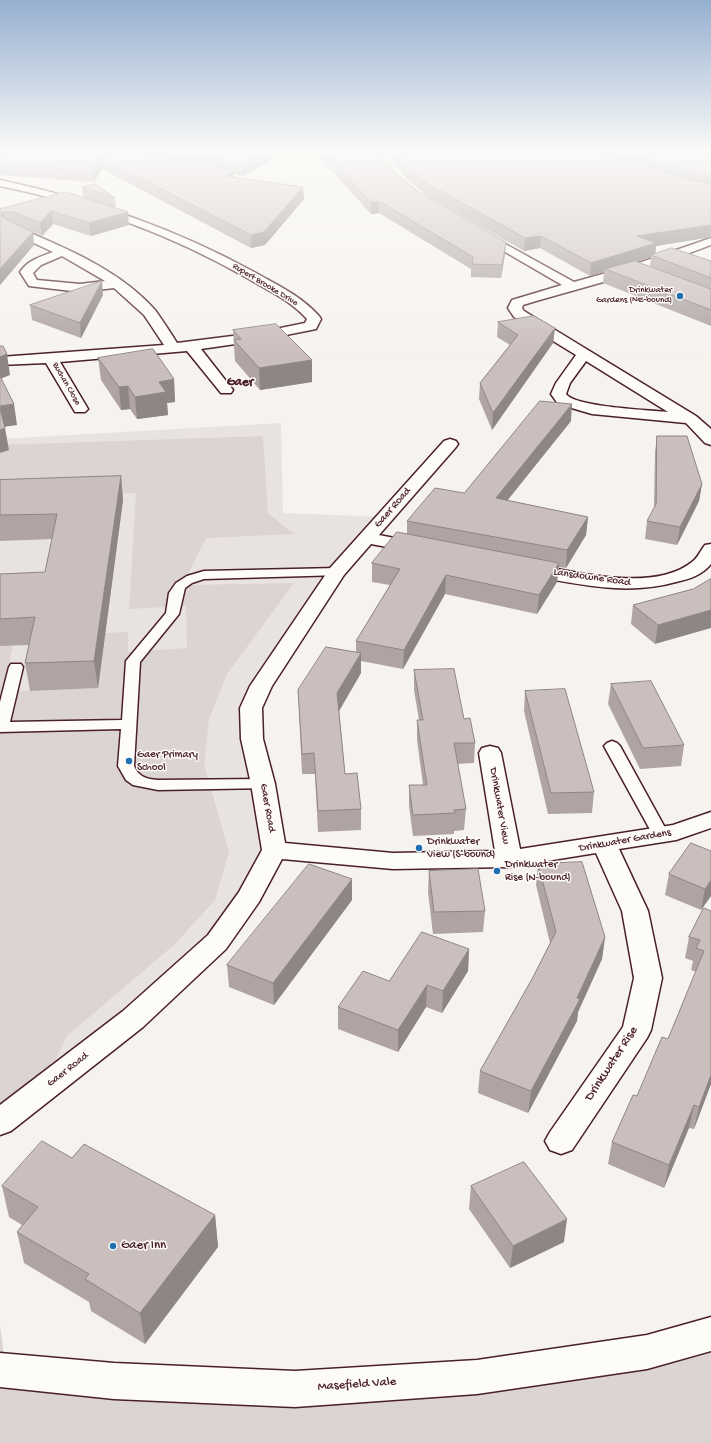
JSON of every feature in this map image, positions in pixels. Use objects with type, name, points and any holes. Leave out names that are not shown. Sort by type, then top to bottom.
[{"type":"street","name":"Rupert Brooke Drive","points":[[0,361],[51,359],[192,346],[290,332],[311,326],[314,319],[295,300],[222,259],[165,232],[134,220]]},
{"type":"street","points":[[468,226],[574,287]]},
{"type":"street","points":[[10,228],[63,252],[117,284],[149,312],[173,348]]},
{"type":"street","points":[[711,241],[634,269],[517,303],[515,308],[519,314],[691,419],[711,440]]},
{"type":"street","points":[[63,252],[37,262],[26,272],[33,284],[80,288],[117,284]]},
{"type":"street","points":[[634,269],[648,275]]},
{"type":"street","points":[[192,346],[226,390]]},
{"type":"street","points":[[583,354],[562,383],[558,394],[563,401],[592,409],[691,419]]},
{"type":"street","name":"Buchan Close","points":[[51,359],[80,409]]},
{"type":"street","name":"Gaer Road","points":[[0,1122],[134,1019],[217,942],[250,896],[274,850],[263,784],[252,739],[251,708],[261,686],[337,572],[450,444]]},
{"type":"street","points":[[367,538],[438,552]]},
{"type":"street","name":"Lansdowne Road","points":[[508,565],[607,582],[639,585],[669,579],[690,572],[703,562],[711,549]]},
{"type":"street","name":"Drinkwater View","points":[[490,753],[509,859]]},
{"type":"street","name":"Drinkwater Gardens","points":[[274,850],[393,861],[509,859],[661,835],[676,832],[711,820]]},
{"type":"street","name":"Drinkwater Rise","points":[[561,1141],[637,1030],[648,978],[635,911],[605,845]]},
{"type":"street","name":"Masefield Vale","points":[[0,1370],[114,1380],[295,1389],[477,1377],[647,1352],[711,1334]]},
{"type":"lane","points":[[263,784],[158,785],[135,780],[130,775],[126,766],[133,661],[172,614],[175,608],[176,592],[180,585],[191,578],[204,575],[337,572]]},
{"type":"lane","points":[[16,667],[1,727],[128,724]]},
{"type":"lane","points":[[612,746],[661,835]]},
{"type":"shaded area","name":"Gaer Primary School","points":[[281,423],[283,513],[385,517],[367,538],[251,708],[274,850],[217,942],[0,1122],[0,439]]},
{"type":"shaded area","name":"Gaer Primary School","points":[[263,436],[268,513],[294,534],[206,538],[189,572],[189,585],[294,583],[227,674],[209,719],[204,764],[229,852],[215,900],[175,944],[67,1036],[56,1059],[0,1106],[0,646],[13,646],[3,690],[30,691],[98,688],[105,633],[128,632],[128,652],[187,648],[186,606],[129,609],[136,493],[2,498],[0,486],[0,445]]},
{"type":"shaded area","points":[[0,1325],[6,1370],[295,1389],[711,1334],[711,1443],[0,1443]]},
{"type":"building","points":[[0,220],[8,220],[33,232],[0,269]]},
{"type":"building","points":[[33,220],[42,220],[40,223]]},
{"type":"building","points":[[81,220],[98,220],[89,223]]},
{"type":"building","points":[[222,220],[274,220],[264,232],[251,235]]},
{"type":"building","points":[[411,220],[469,220],[506,242],[502,265],[472,264],[473,257]]},
{"type":"building","points":[[493,220],[711,220],[711,225],[637,236],[656,243],[591,263],[541,236],[525,238]]},
{"type":"building","points":[[672,248],[711,261],[711,278],[651,255]]},
{"type":"building","points":[[635,261],[711,289],[711,310],[605,269]]},
{"type":"building","points":[[102,281],[80,323],[30,305]]},
{"type":"building","points":[[534,316],[555,328],[493,413],[480,383],[518,335],[498,322]]},
{"type":"building","points":[[276,324],[312,360],[259,368],[234,340],[241,339],[233,330]]},
{"type":"building","points":[[0,346],[3,346],[7,354],[0,357]]},
{"type":"building","points":[[153,349],[174,379],[159,382],[166,392],[135,397],[128,386],[119,387],[98,358]]},
{"type":"building","points":[[0,376],[14,404],[0,406]]},
{"type":"building","points":[[540,401],[572,404],[496,498],[588,517],[567,550],[407,521],[435,488],[464,493]]},
{"type":"building","points":[[0,408],[5,428],[0,430]]},
{"type":"building","points":[[657,436],[687,436],[702,484],[680,527],[647,521],[656,504]]},
{"type":"building","points":[[121,476],[94,661],[25,663],[35,617],[0,619],[0,574],[45,572],[57,514],[0,515],[0,480]]},
{"type":"building","points":[[397,532],[559,563],[539,595],[446,575],[404,650],[356,641],[400,569],[372,563]]},
{"type":"building","points":[[711,579],[711,610],[658,625],[633,605],[693,589]]},
{"type":"building","points":[[326,647],[361,653],[337,693],[345,774],[357,773],[361,809],[318,811],[314,753],[302,754],[298,690]]},
{"type":"building","points":[[454,669],[464,719],[470,718],[475,743],[454,743],[466,809],[454,810],[455,813],[413,815],[409,785],[427,785],[417,720],[423,720],[414,670]]},
{"type":"building","points":[[651,681],[684,745],[643,748],[611,684]]},
{"type":"building","points":[[565,689],[594,792],[551,793],[525,691]]},
{"type":"building","points":[[691,843],[711,851],[711,880],[705,889],[669,874]]},
{"type":"building","points":[[582,862],[605,937],[577,998],[580,999],[531,1091],[480,1071],[532,979],[556,932],[538,864]]},
{"type":"building","points":[[309,864],[352,879],[273,983],[227,965]]},
{"type":"building","points":[[478,869],[485,911],[434,912],[429,871]]},
{"type":"building","points":[[704,908],[711,911],[711,1075],[699,1107],[694,1105],[669,1165],[612,1142],[633,1095],[637,1096],[662,1037],[668,1039],[704,951],[696,948],[700,940],[689,937]]},
{"type":"building","points":[[422,932],[469,949],[443,991],[427,985],[398,1030],[338,1007],[363,971],[389,981]]},
{"type":"building","points":[[42,1141],[72,1158],[84,1144],[215,1215],[140,1313],[85,1279],[89,1274],[17,1232],[38,1207],[2,1186]]},
{"type":"building","points":[[524,1162],[567,1219],[513,1246],[471,1186]]},
{"type":"place","name":"Drinkwater Gardens (NE-bound)","points":[[680,296]]},
{"type":"place","name":"Gaer Primary School","points":[[129,761]]},
{"type":"place","name":"Drinkwater View (S-bound)","points":[[419,848]]},
{"type":"place","name":"Drinkwater Rise (N-bound)","points":[[497,871]]},
{"type":"place","name":"Gaer Inn","points":[[113,1246]]},
{"type":"district","name":"Gaer","points":[[240,383]]}]
